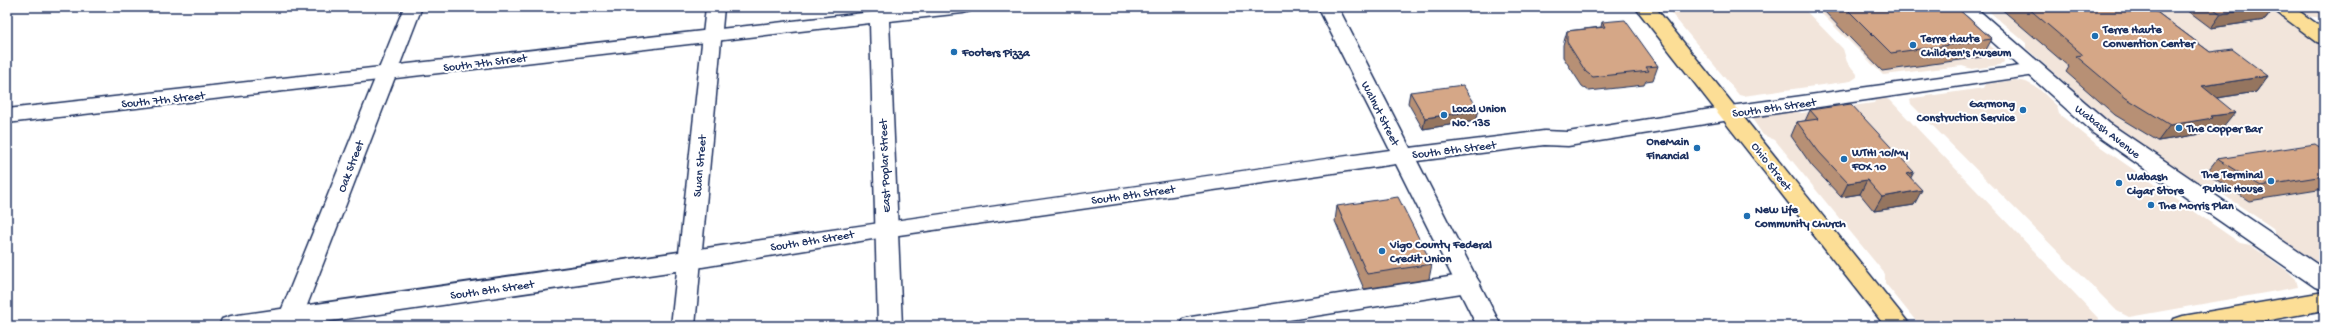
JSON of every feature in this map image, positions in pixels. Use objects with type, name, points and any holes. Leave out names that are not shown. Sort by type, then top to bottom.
[{"type":"main road","name":"Ohio Street","points":[[1645,7],[1899,326]]},
{"type":"main road","points":[[2280,7],[2321,33]]},
{"type":"main road","points":[[2183,326],[2324,301]]},
{"type":"street","name":"Oak Street","points":[[289,322],[413,7]]},
{"type":"street","name":"Swan Street","points":[[683,326],[715,7]]},
{"type":"street","name":"South 7th Street","points":[[7,116],[711,36],[882,12],[963,7]]},
{"type":"street","name":"Walnut Street","points":[[1328,7],[1489,326]]},
{"type":"street","name":"Wabash Avenue","points":[[1964,7],[2035,70],[2118,140],[2324,281]]},
{"type":"street","name":"East Poplar Street","points":[[882,12],[885,229],[890,326]]},
{"type":"street","name":"South 8th Street","points":[[231,326],[289,322],[885,229],[1402,156],[1544,138],[1568,138],[1730,113],[2035,70]]},
{"type":"street","points":[[1191,326],[1468,283]]},
{"type":"shaded area","points":[[1666,7],[1802,7],[1843,49],[1847,62],[1857,74],[1857,77],[1851,81],[1743,96],[1739,95]]},
{"type":"shaded area","points":[[1815,7],[1942,7],[1984,40],[2003,57],[2004,62],[2000,65],[1972,69],[1962,66],[1883,75]]},
{"type":"shaded area","points":[[1984,7],[2262,7],[2280,14],[2324,45],[2324,267],[2276,235],[2273,228],[2210,186],[2194,181],[2119,130],[2026,48],[2026,43]]},
{"type":"shaded area","points":[[2292,7],[2324,7],[2324,18],[2305,16]]},
{"type":"shaded area","points":[[2015,80],[2026,82],[2038,88],[2057,106],[2059,114],[2095,143],[2240,243],[2250,245],[2289,272],[2296,279],[2298,287],[2129,317],[2117,311],[1911,104],[1910,100],[1914,98],[1984,88],[1986,84]]},
{"type":"shaded area","points":[[1882,97],[1891,101],[2098,318],[2097,322],[2076,326],[1920,326],[1885,283],[1885,274],[1775,140],[1763,135],[1753,120],[1756,115],[1789,110],[1801,113],[1874,103],[1877,98]]},
{"type":"building","points":[[1845,7],[1956,7],[1992,39],[1891,53]]},
{"type":"building","name":"Terre Haute Convention Center","points":[[2027,7],[2150,7],[2210,52],[2232,49],[2268,76],[2202,86],[2235,113],[2211,116],[2213,118],[2170,125],[2126,98],[2076,56],[2083,55]]},
{"type":"building","points":[[2211,7],[2271,7],[2221,14]]},
{"type":"building","points":[[1625,20],[1658,66],[1646,67],[1649,71],[1593,77],[1586,72],[1567,42],[1567,31],[1605,27],[1602,22]]},
{"type":"building","points":[[1463,85],[1479,110],[1425,118],[1410,92]]},
{"type":"building","name":"WTHI 10/My FOX 10","points":[[1851,104],[1914,172],[1907,174],[1922,190],[1882,197],[1867,180],[1848,183],[1819,152],[1797,122],[1818,119],[1810,110]]},
{"type":"building","points":[[2315,144],[2324,150],[2324,176],[2261,186],[2217,159]]},
{"type":"building","name":"Vigo County Federal Credit Union","points":[[1398,197],[1432,264],[1367,274],[1337,206]]},
{"type":"place","name":"Terre Haute Convention Center","points":[[2095,36]]},
{"type":"place","name":"Terre Haute Children's Museum","points":[[1913,45]]},
{"type":"place","name":"Footers Pizza","points":[[954,52]]},
{"type":"place","name":"Garmong Construction Service","points":[[2023,110]]},
{"type":"place","name":"Local Union No. 135","points":[[1444,115]]},
{"type":"place","name":"The Copper Bar","points":[[2179,128]]},
{"type":"place","name":"OneMain Financial","points":[[1697,148]]},
{"type":"place","name":"WTHI 10/My FOX 10","points":[[1844,159]]},
{"type":"place","name":"The Terminal Public House","points":[[2271,181]]},
{"type":"place","name":"Wabash Cigar Store","points":[[2119,183]]},
{"type":"place","name":"The Morris Plan","points":[[2151,205]]},
{"type":"place","name":"New Life Community Church","points":[[1747,216]]},
{"type":"place","name":"Vigo County Federal Credit Union","points":[[1382,251]]}]
